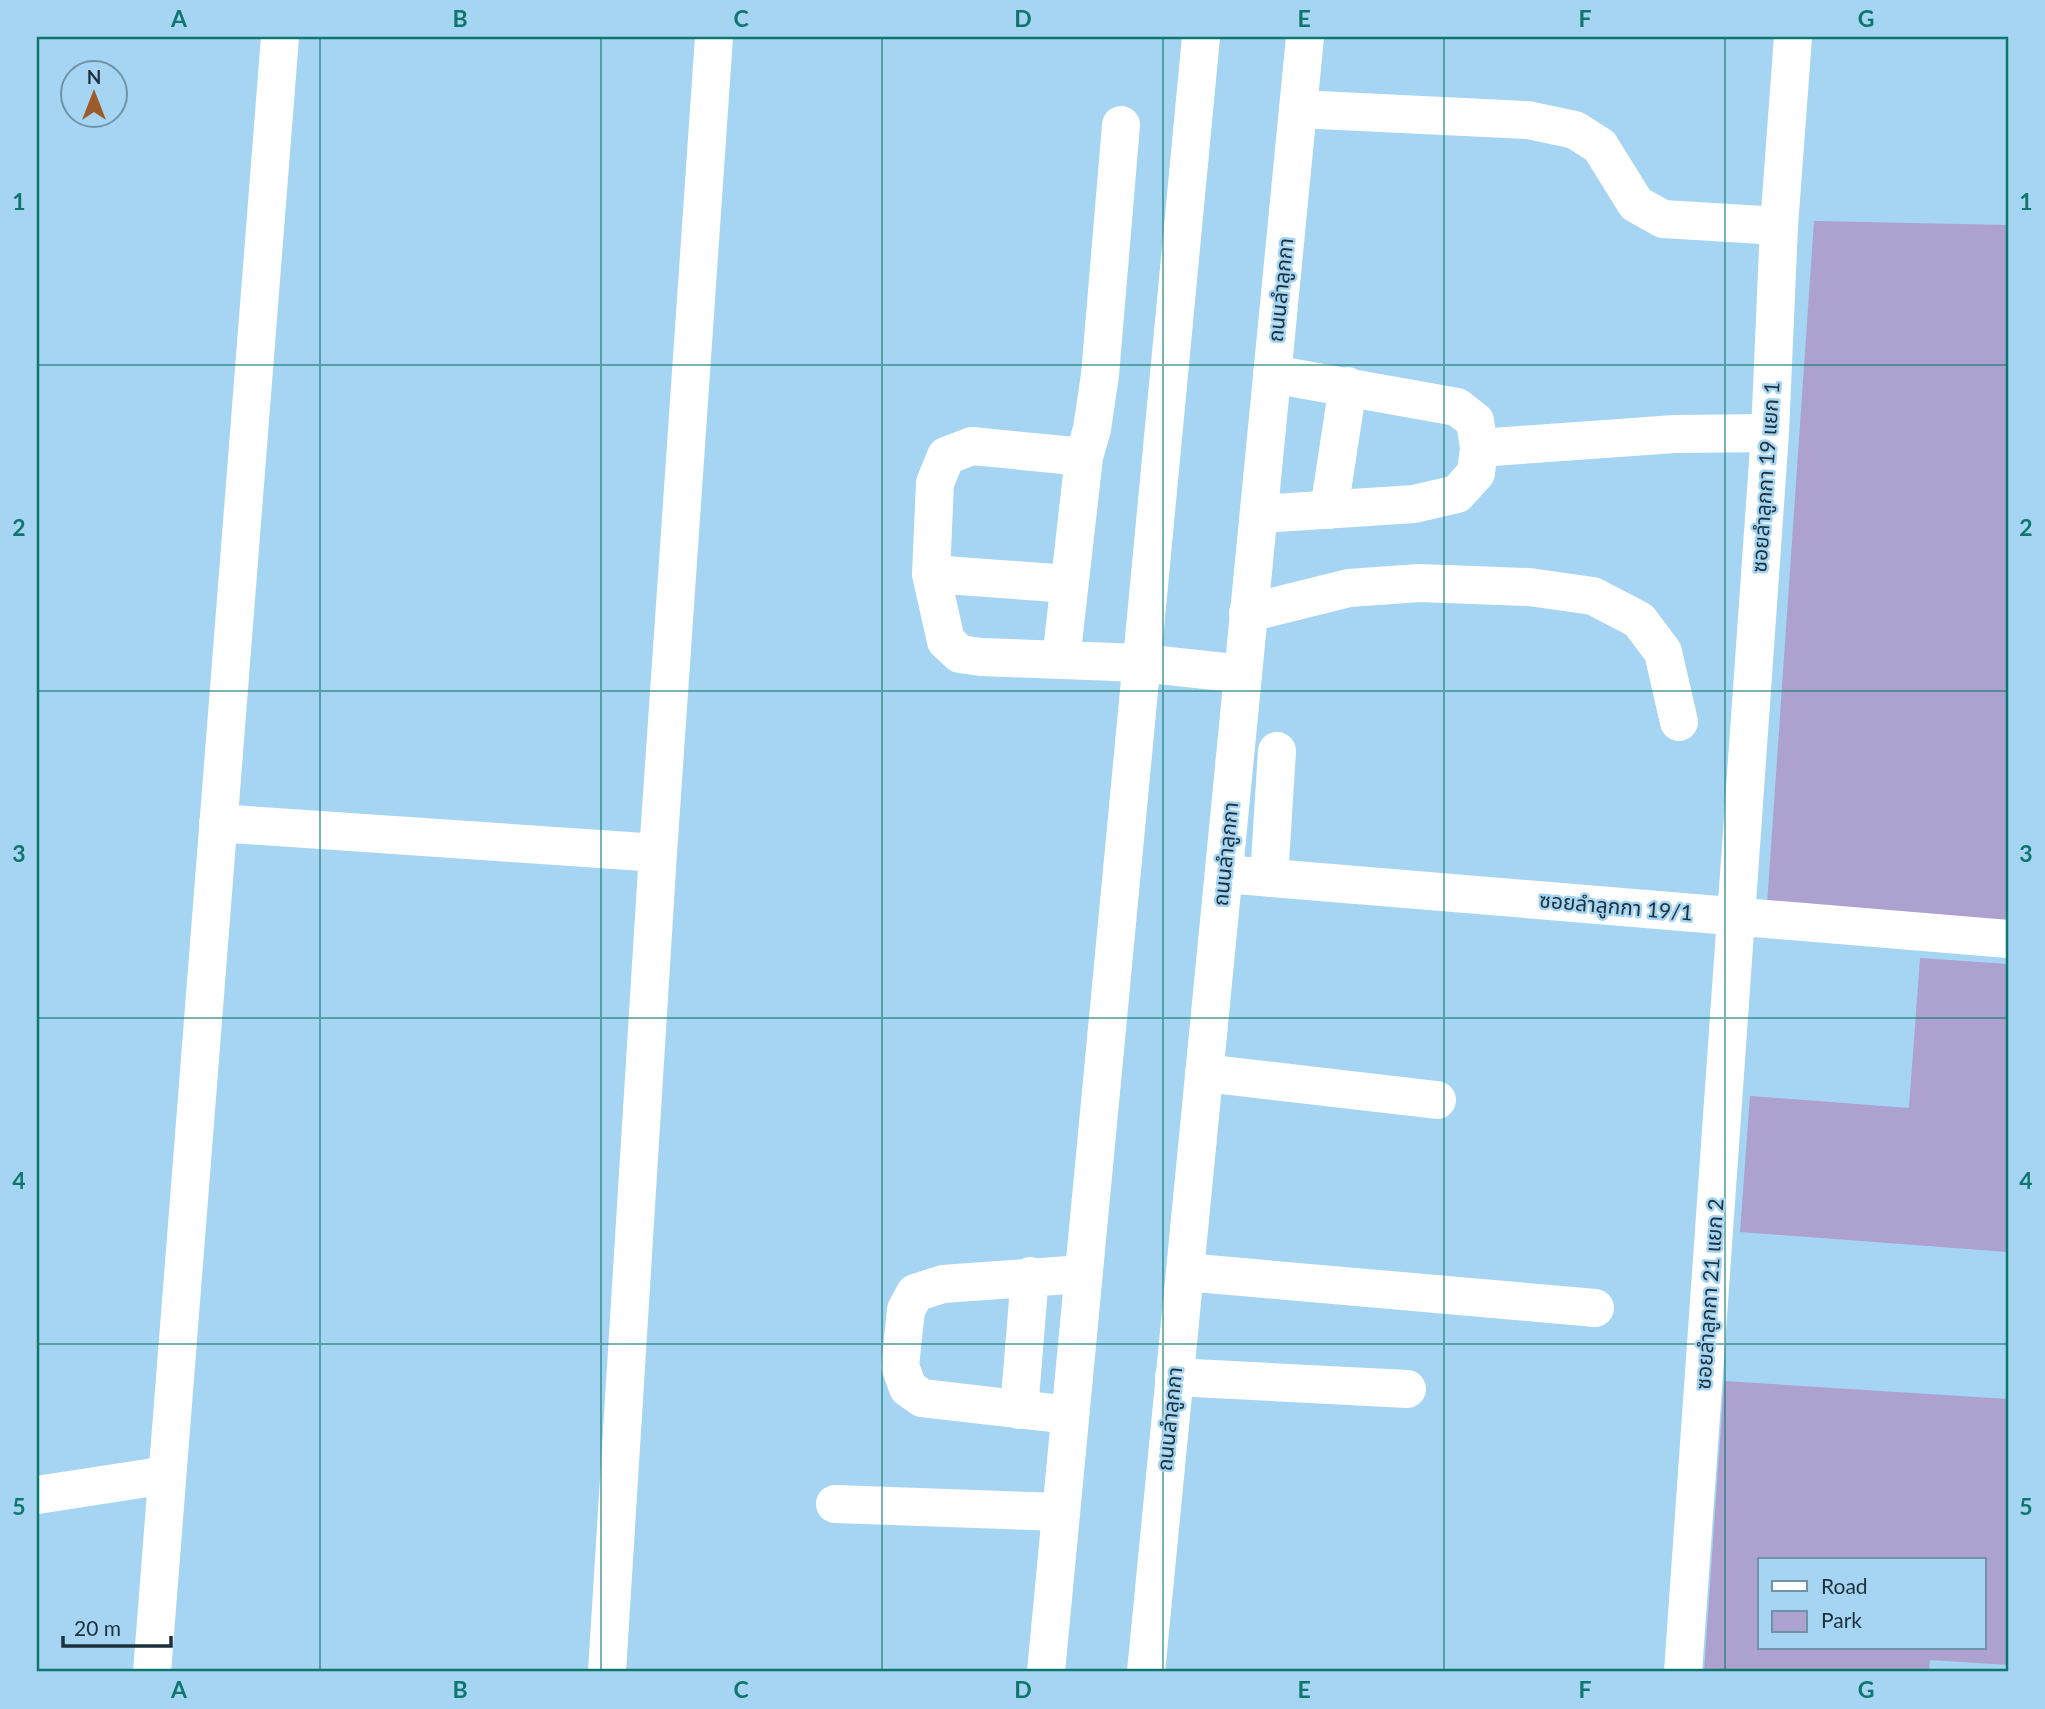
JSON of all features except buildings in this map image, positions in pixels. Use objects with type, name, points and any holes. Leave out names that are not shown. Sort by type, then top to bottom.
[{"type":"street","points":[[152,1672],[280,37]]},
{"type":"street","points":[[607,1672],[658,853],[714,37]]},
{"type":"street","points":[[1046,1672],[1201,37]]},
{"type":"street","name":"ถนนลำลูกกา","points":[[1146,1672],[1305,37]]},
{"type":"street","name":"ซอยลำลูกกา 19 แยก 1","points":[[1736,917],[1770,433],[1779,226],[1793,37]]},
{"type":"street","points":[[1298,109],[1528,120],[1575,130],[1600,146],[1636,204],[1663,219],[1779,226]]},
{"type":"street","points":[[1062,660],[1084,457],[1092,429],[1100,375],[1121,125]]},
{"type":"street","points":[[1259,514],[1413,504],[1457,494],[1476,473],[1479,449],[1475,421],[1457,407],[1272,374]]},
{"type":"street","points":[[1329,510],[1348,386]]},
{"type":"street","points":[[1479,449],[1675,434],[1770,433]]},
{"type":"street","points":[[1084,457],[972,446],[946,456],[935,483],[931,574],[946,641],[960,654],[1141,663],[1243,674]]},
{"type":"street","points":[[931,574],[1069,584]]},
{"type":"street","points":[[1248,613],[1349,588],[1419,583],[1529,587],[1593,596],[1639,620],[1663,652],[1679,722]]},
{"type":"street","points":[[1269,878],[1277,751]]},
{"type":"street","points":[[218,823],[658,853]]},
{"type":"street","name":"ซอยลำลูกกา 19/1","points":[[1224,874],[2008,939]]},
{"type":"street","name":"ซอยลำลูกกา 21 แยก 2","points":[[1683,1672],[1736,917]]},
{"type":"street","points":[[1204,1073],[1437,1100]]},
{"type":"street","points":[[1185,1272],[1595,1308]]},
{"type":"street","points":[[1070,1415],[922,1398],[908,1388],[900,1366],[906,1310],[915,1293],[943,1284],[1083,1274]]},
{"type":"street","points":[[1019,1410],[1030,1276]]},
{"type":"street","points":[[1174,1377],[1407,1389]]},
{"type":"street","points":[[37,1495],[167,1475]]},
{"type":"street","points":[[835,1504],[1061,1512]]},
{"type":"green space","points":[[1814,221],[2008,225],[2008,923],[1767,905]]},
{"type":"green space","points":[[1920,958],[2008,964],[2008,1252],[1740,1232],[1750,1096],[1909,1108]]},
{"type":"green space","points":[[1724,1381],[2008,1399],[2008,1665],[1930,1660],[1929,1672],[1704,1672]]}]
